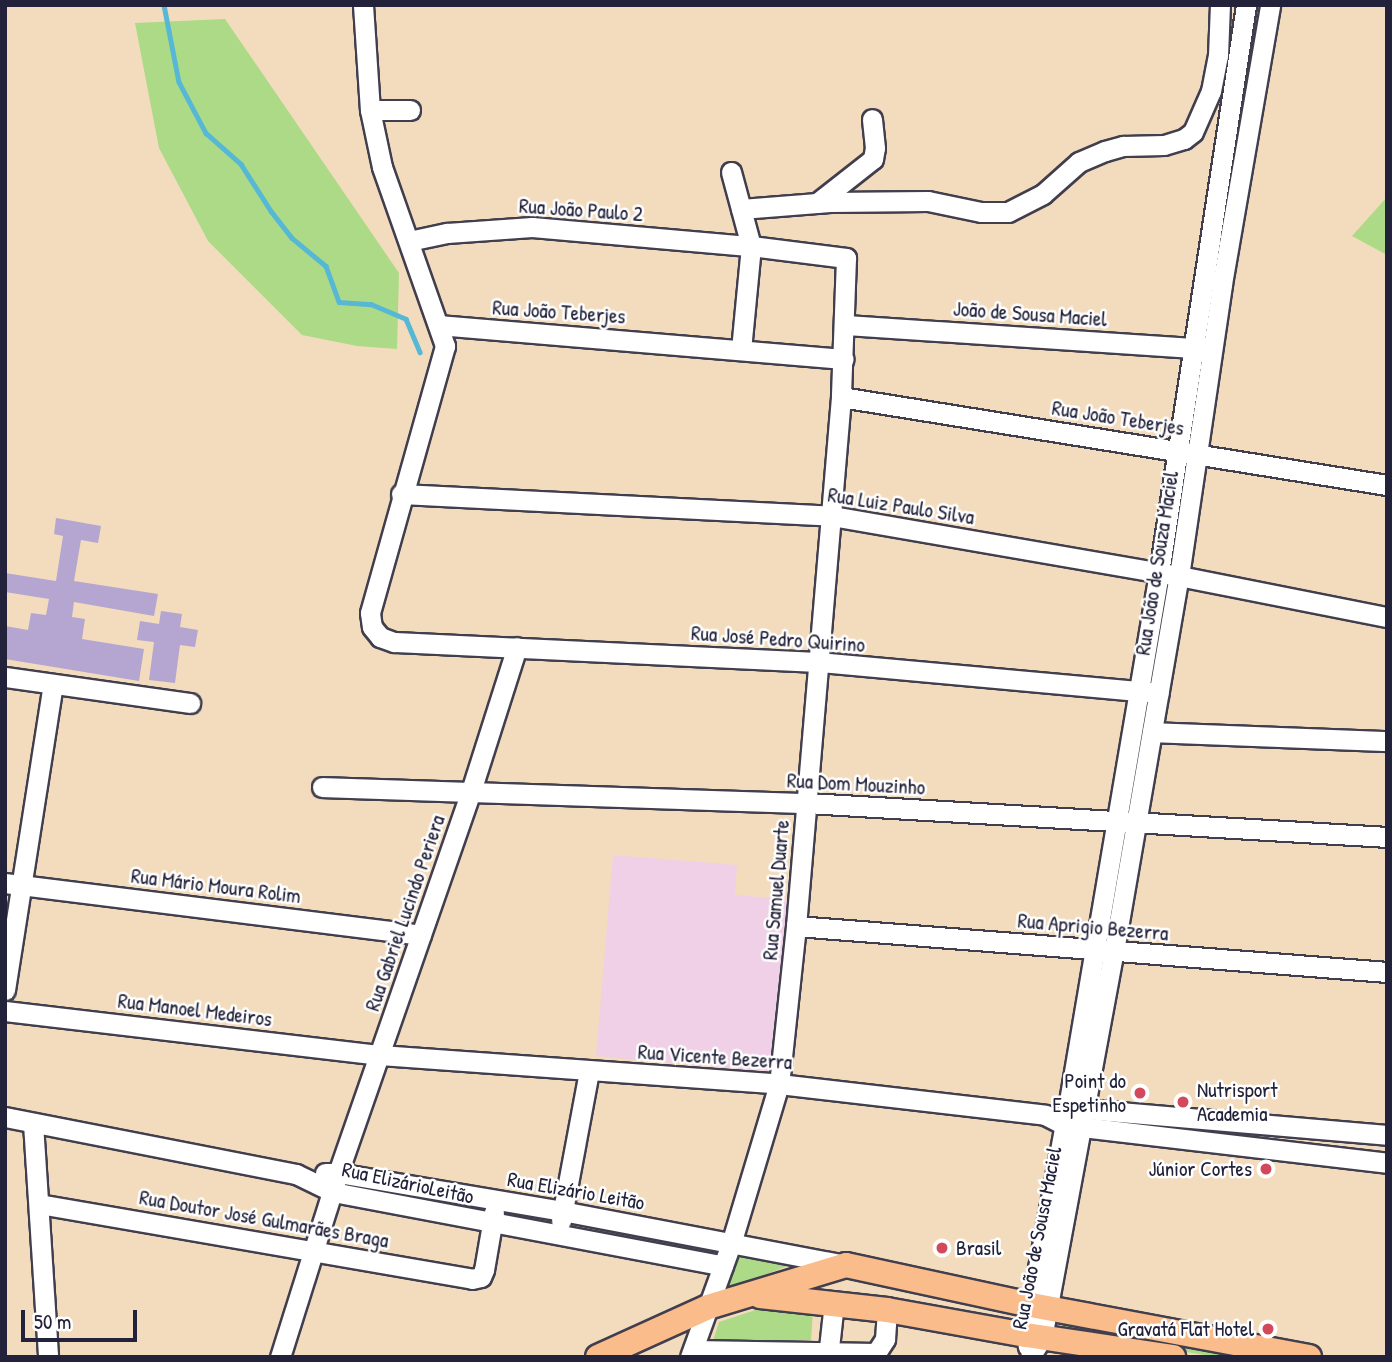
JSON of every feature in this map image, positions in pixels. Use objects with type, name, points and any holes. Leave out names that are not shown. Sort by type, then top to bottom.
[{"type":"main road","points":[[598,1357],[708,1307],[846,1265],[1040,1306],[1309,1357]]},
{"type":"main road","points":[[752,1295],[887,1310],[1032,1347],[1173,1357]]},
{"type":"street","points":[[363,5],[370,110],[382,167],[445,345],[401,494]]},
{"type":"street","points":[[741,209],[817,203],[928,201],[981,212],[1008,212],[1043,194],[1079,162],[1105,150],[1123,146],[1164,145],[1184,139],[1193,132],[1211,91],[1219,56],[1220,5]]},
{"type":"street","name":"Rua João de Souza Maciel","points":[[1104,950],[1114,822],[1159,573],[1191,348],[1246,5]]},
{"type":"street","name":"Rua João de Souza Maciel","points":[[1075,1117],[1104,950],[1135,824],[1180,576],[1212,349],[1270,5]]},
{"type":"street","points":[[370,110],[410,110]]},
{"type":"street","points":[[817,203],[873,159],[875,148],[872,119]]},
{"type":"street","points":[[731,172],[751,246],[741,349]]},
{"type":"street","name":"Rua João Paulo 2","points":[[409,241],[447,233],[532,227],[751,246],[846,258]]},
{"type":"street","name":"Rua Samuel Duarte","points":[[692,1353],[732,1241],[779,1084],[796,926],[832,516],[846,325],[846,258]]},
{"type":"street","name":"Rua João Teberjes","points":[[438,325],[844,359]]},
{"type":"street","name":"João de Sousa Maciel","points":[[846,325],[1212,349]]},
{"type":"street","name":"Rua João Teberjes","points":[[841,397],[1387,485]]},
{"type":"street","name":"Rua Luiz Paulo Silva","points":[[401,494],[832,516],[1180,576],[1387,617]]},
{"type":"street","name":"Rua José Pedro Quirino","points":[[401,494],[370,612],[372,627],[380,638],[394,642],[818,663],[1159,693]]},
{"type":"street","name":"Rua Gabriel Lucindo Periera","points":[[280,1357],[338,1173],[470,794],[517,647]]},
{"type":"street","points":[[5,677],[190,703]]},
{"type":"street","points":[[5,990],[14,884],[53,685]]},
{"type":"street","points":[[1152,732],[1387,741]]},
{"type":"street","name":"Rua Dom Mouzinho","points":[[323,787],[470,794],[807,803],[1387,837]]},
{"type":"street","name":"Rua Mário Moura Rolim","points":[[14,884],[421,935]]},
{"type":"street","name":"Rua Aprigio Bezerra","points":[[796,926],[1387,972]]},
{"type":"street","name":"Rua Manoel Medeiros","points":[[5,1011],[379,1055]]},
{"type":"street","name":"Rua Vicente Bezerra","points":[[379,1055],[779,1084],[1045,1115],[1387,1135]]},
{"type":"street","points":[[558,1235],[589,1071]]},
{"type":"street","name":"Rua ElizárioLeitão","points":[[5,1117],[296,1174],[332,1192],[723,1266]]},
{"type":"street","name":"Rua Vicente Bezerra","points":[[1075,1117],[1387,1163]]},
{"type":"street","name":"Rua João de Sousa Maciel","points":[[1032,1347],[1075,1117]]},
{"type":"street","points":[[33,1123],[48,1357]]},
{"type":"street","name":"Rua Elizário Leitão","points":[[296,1174],[338,1173],[732,1241],[846,1265]]},
{"type":"street","points":[[492,1223],[497,1200]]},
{"type":"street","name":"Rua Doutor José Gulmarães Braga","points":[[39,1204],[472,1279],[481,1277],[492,1223]]},
{"type":"street","points":[[828,1355],[834,1303]]},
{"type":"street","points":[[692,1353],[876,1353],[885,1339],[887,1310]]},
{"type":"shaded area","points":[[613,855],[737,865],[735,895],[787,899],[773,1072],[596,1056]]},
{"type":"green space","points":[[225,19],[399,273],[397,349],[357,346],[302,335],[208,241],[159,148],[135,23]]},
{"type":"green space","points":[[1387,197],[1387,255],[1352,236]]},
{"type":"green space","points":[[595,1227],[713,1249],[711,1256],[594,1232]]},
{"type":"green space","points":[[741,1252],[793,1264],[751,1280],[724,1296]]},
{"type":"green space","points":[[774,1304],[813,1311],[811,1340],[713,1341],[719,1322]]},
{"type":"green space","points":[[1064,1322],[1269,1357],[1216,1357],[1061,1331]]},
{"type":"building","points":[[56,518],[101,526],[98,543],[81,540],[74,581],[158,594],[154,616],[74,602],[72,617],[85,619],[82,639],[144,649],[139,681],[5,659],[5,626],[28,630],[31,613],[46,615],[49,599],[5,592],[5,573],[56,581],[63,536],[54,534]]},
{"type":"building","points":[[161,611],[182,614],[180,627],[198,630],[195,647],[180,645],[175,683],[149,680],[154,642],[137,640],[140,621],[159,624]]},
{"type":"waterway","points":[[164,5],[179,82],[206,133],[241,164],[292,238],[326,266],[339,302],[371,304],[406,319],[420,352]]},
{"type":"place","name":"Point do Espetinho","points":[[1140,1093]]},
{"type":"place","name":"Nutrisport Academia","points":[[1183,1102]]},
{"type":"place","name":"Júnior Cortes","points":[[1266,1169]]},
{"type":"place","name":"Brasil","points":[[942,1248]]},
{"type":"place","name":"Gravatá Flat Hotel","points":[[1268,1329]]}]
